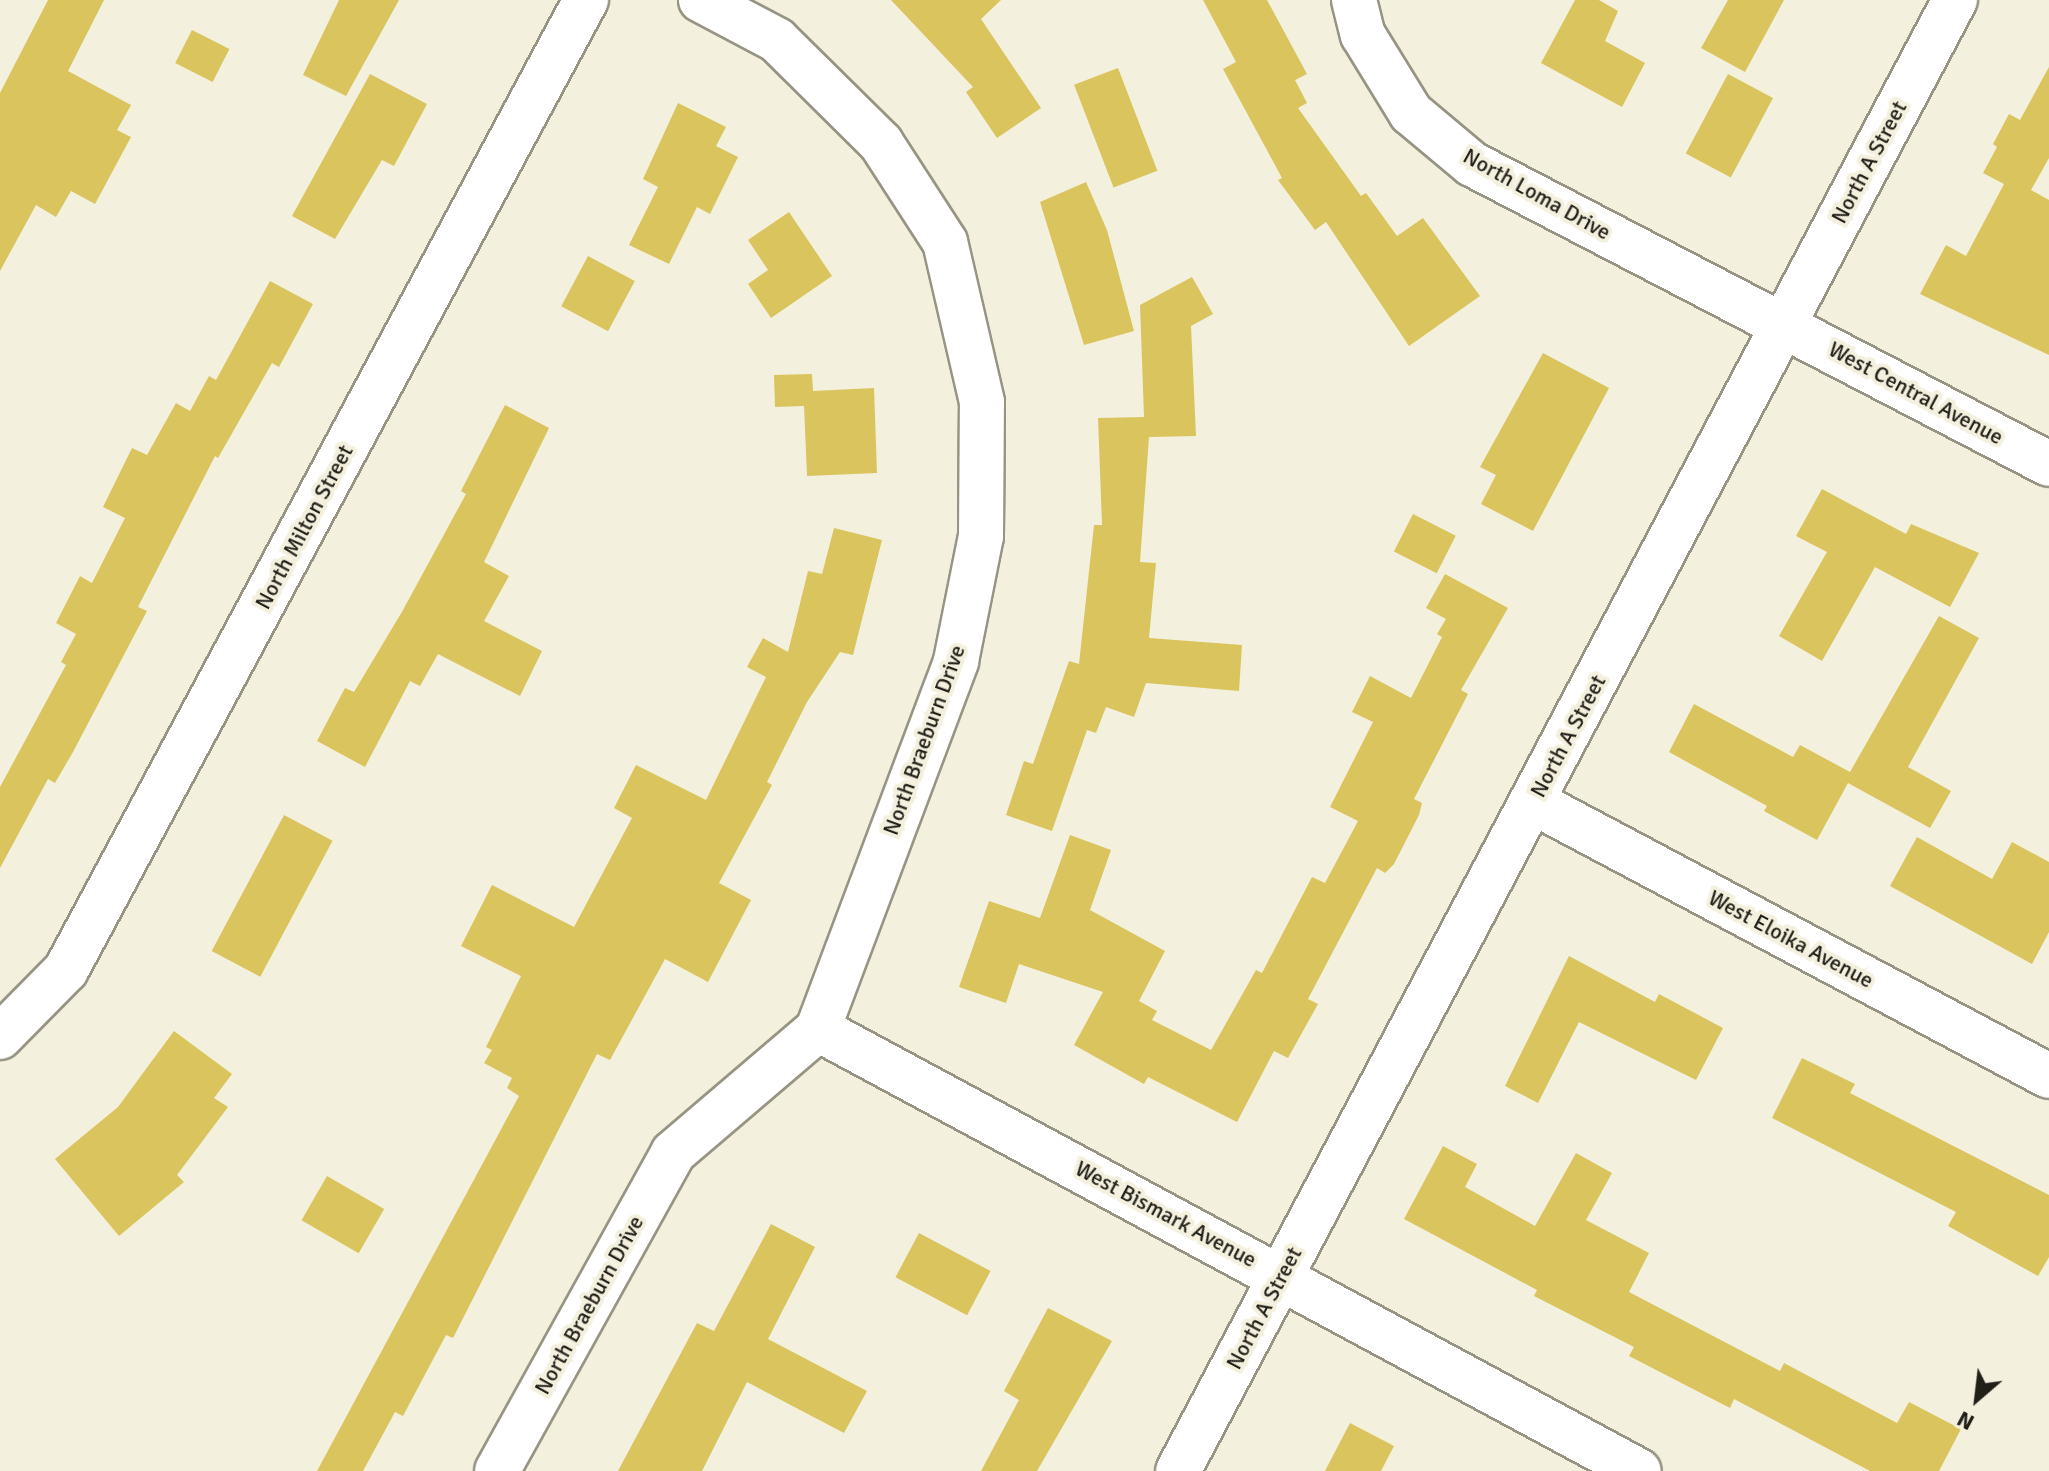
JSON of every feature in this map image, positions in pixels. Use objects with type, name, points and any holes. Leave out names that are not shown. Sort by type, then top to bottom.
[{"type":"street","name":"North Milton Street","points":[[0,1037],[66,970],[586,0]]},
{"type":"street","name":"North Braeburn Drive","points":[[497,1471],[673,1153],[818,1029],[956,661],[981,536],[982,402],[945,242],[881,143],[777,40],[701,0]]},
{"type":"street","name":"North Loma Drive","points":[[1354,0],[1363,35],[1411,113],[1472,164],[1783,323]]},
{"type":"street","name":"North A Street","points":[[1178,1471],[1955,0]]},
{"type":"street","name":"West Central Avenue","points":[[1783,323],[2049,464]]},
{"type":"street","name":"West Eloika Avenue","points":[[1533,802],[2049,1076]]},
{"type":"street","name":"West Bismark Avenue","points":[[818,1029],[1281,1275],[1639,1471]]},
{"type":"building","points":[[48,0],[104,0],[68,71],[131,105],[117,130],[131,137],[95,204],[71,191],[56,217],[36,205],[0,271],[0,93]]},
{"type":"building","points":[[339,0],[399,0],[346,96],[303,75]]},
{"type":"building","points":[[891,0],[1001,0],[981,19],[1041,108],[997,138],[966,92],[973,87]]},
{"type":"building","points":[[1203,0],[1267,0],[1307,74],[1295,80],[1307,103],[1298,108],[1361,196],[1366,193],[1397,236],[1423,218],[1480,296],[1409,346],[1326,222],[1315,230],[1278,180],[1282,178],[1223,69],[1236,62]]},
{"type":"building","points":[[1575,0],[1599,0],[1618,11],[1605,41],[1645,63],[1622,107],[1541,63]]},
{"type":"building","points":[[1728,0],[1784,0],[1745,72],[1701,48]]},
{"type":"building","points":[[192,30],[229,49],[213,82],[175,63]]},
{"type":"building","points":[[2049,67],[2049,158],[2031,190],[2049,200],[2049,355],[1920,294],[1946,245],[1966,256],[2004,184],[1983,173],[1997,147],[1993,144],[2009,114],[2020,120]]},
{"type":"building","points":[[1118,68],[1157,171],[1114,188],[1074,85]]},
{"type":"building","points":[[370,74],[427,104],[394,166],[382,160],[335,239],[292,216]]},
{"type":"building","points":[[1728,74],[1773,98],[1731,177],[1686,153]]},
{"type":"building","points":[[678,103],[726,127],[716,146],[738,157],[710,214],[697,207],[669,264],[629,245],[658,187],[643,179]]},
{"type":"building","points":[[1086,182],[1107,230],[1134,331],[1084,345],[1040,202]]},
{"type":"building","points":[[789,212],[832,276],[771,318],[748,284],[768,270],[748,240]]},
{"type":"building","points":[[588,256],[635,281],[608,331],[561,306]]},
{"type":"building","points":[[1192,277],[1213,314],[1191,326],[1196,436],[1149,437],[1140,562],[1156,563],[1149,638],[1242,645],[1239,691],[1146,683],[1134,717],[1106,707],[1096,733],[1087,730],[1052,831],[1006,815],[1024,761],[1033,764],[1069,661],[1079,664],[1094,525],[1102,525],[1098,418],[1144,417],[1140,305]]},
{"type":"building","points":[[270,281],[313,304],[279,367],[272,363],[218,458],[215,456],[138,607],[147,611],[73,752],[55,783],[48,779],[0,868],[0,787],[66,665],[61,662],[76,634],[56,623],[80,576],[92,583],[125,518],[103,507],[132,448],[147,455],[176,403],[190,411],[209,376],[216,380]]},
{"type":"building","points":[[1543,353],[1609,388],[1533,531],[1481,504],[1496,475],[1480,467]]},
{"type":"building","points":[[812,374],[813,391],[874,388],[877,473],[807,476],[804,406],[775,407],[774,375]]},
{"type":"building","points":[[505,405],[549,428],[484,562],[509,576],[484,621],[542,651],[520,696],[438,654],[420,686],[410,681],[365,767],[317,741],[345,688],[354,692],[403,610],[466,494],[461,491]]},
{"type":"building","points":[[1822,489],[1906,534],[1911,524],[1979,553],[1950,607],[1875,567],[1822,661],[1779,636],[1827,552],[1796,536]]},
{"type":"building","points":[[1413,514],[1456,536],[1437,573],[1394,551]]},
{"type":"building","points":[[834,528],[882,540],[853,655],[840,652],[807,702],[767,782],[772,785],[719,883],[751,900],[708,982],[665,959],[610,1060],[597,1054],[453,1338],[446,1335],[403,1416],[395,1412],[363,1471],[317,1471],[519,1096],[507,1088],[512,1078],[484,1063],[492,1050],[486,1047],[521,976],[461,946],[492,885],[574,927],[632,818],[614,808],[636,765],[706,800],[766,677],[747,667],[763,638],[788,652],[808,571],[822,574]]},
{"type":"building","points":[[1445,574],[1508,608],[1461,690],[1468,694],[1414,799],[1422,803],[1419,815],[1394,864],[1385,873],[1377,868],[1308,999],[1318,1004],[1288,1058],[1274,1051],[1237,1122],[1148,1077],[1144,1084],[1074,1045],[1103,992],[1019,964],[1006,1003],[959,987],[989,901],[1040,918],[1070,835],[1111,850],[1090,910],[1165,951],[1139,1001],[1157,1011],[1152,1020],[1211,1050],[1256,970],[1262,973],[1312,877],[1325,883],[1358,821],[1330,807],[1373,722],[1352,712],[1370,676],[1411,698],[1442,637],[1437,634],[1446,619],[1426,608]]},
{"type":"building","points":[[1939,616],[1979,638],[1908,767],[1951,791],[1930,828],[1848,783],[1817,840],[1764,811],[1767,806],[1669,752],[1694,704],[1793,757],[1800,745],[1850,772]]},
{"type":"building","points":[[284,815],[333,841],[260,977],[212,951]]},
{"type":"building","points":[[1917,837],[1992,879],[2012,842],[2049,862],[2049,932],[2032,964],[1890,886]]},
{"type":"building","points":[[1569,956],[1655,1002],[1659,994],[1723,1028],[1696,1080],[1579,1022],[1538,1103],[1505,1086]]},
{"type":"building","points":[[174,1031],[232,1074],[214,1098],[228,1107],[177,1175],[184,1182],[119,1236],[55,1159],[118,1107]]},
{"type":"building","points":[[1802,1058],[1855,1084],[1850,1093],[2049,1195],[2049,1257],[2038,1276],[1948,1226],[1956,1212],[1772,1118]]},
{"type":"building","points":[[1443,1146],[1477,1164],[1465,1187],[1535,1226],[1576,1153],[1612,1173],[1586,1220],[1649,1253],[1629,1292],[1780,1371],[1784,1363],[1897,1423],[1909,1402],[1961,1429],[1939,1471],[1870,1471],[1734,1399],[1730,1408],[1629,1356],[1634,1347],[1534,1296],[1537,1290],[1404,1219]]},
{"type":"building","points":[[327,1176],[384,1209],[359,1253],[302,1220]]},
{"type":"building","points":[[771,1224],[815,1247],[768,1339],[867,1391],[844,1433],[747,1382],[702,1471],[618,1471],[697,1323],[714,1331]]},
{"type":"building","points":[[919,1233],[991,1271],[967,1315],[896,1277]]},
{"type":"building","points":[[1048,1308],[1112,1341],[1037,1471],[981,1471],[1019,1400],[1004,1391]]},
{"type":"building","points":[[1350,1423],[1394,1446],[1381,1471],[1325,1471]]}]
